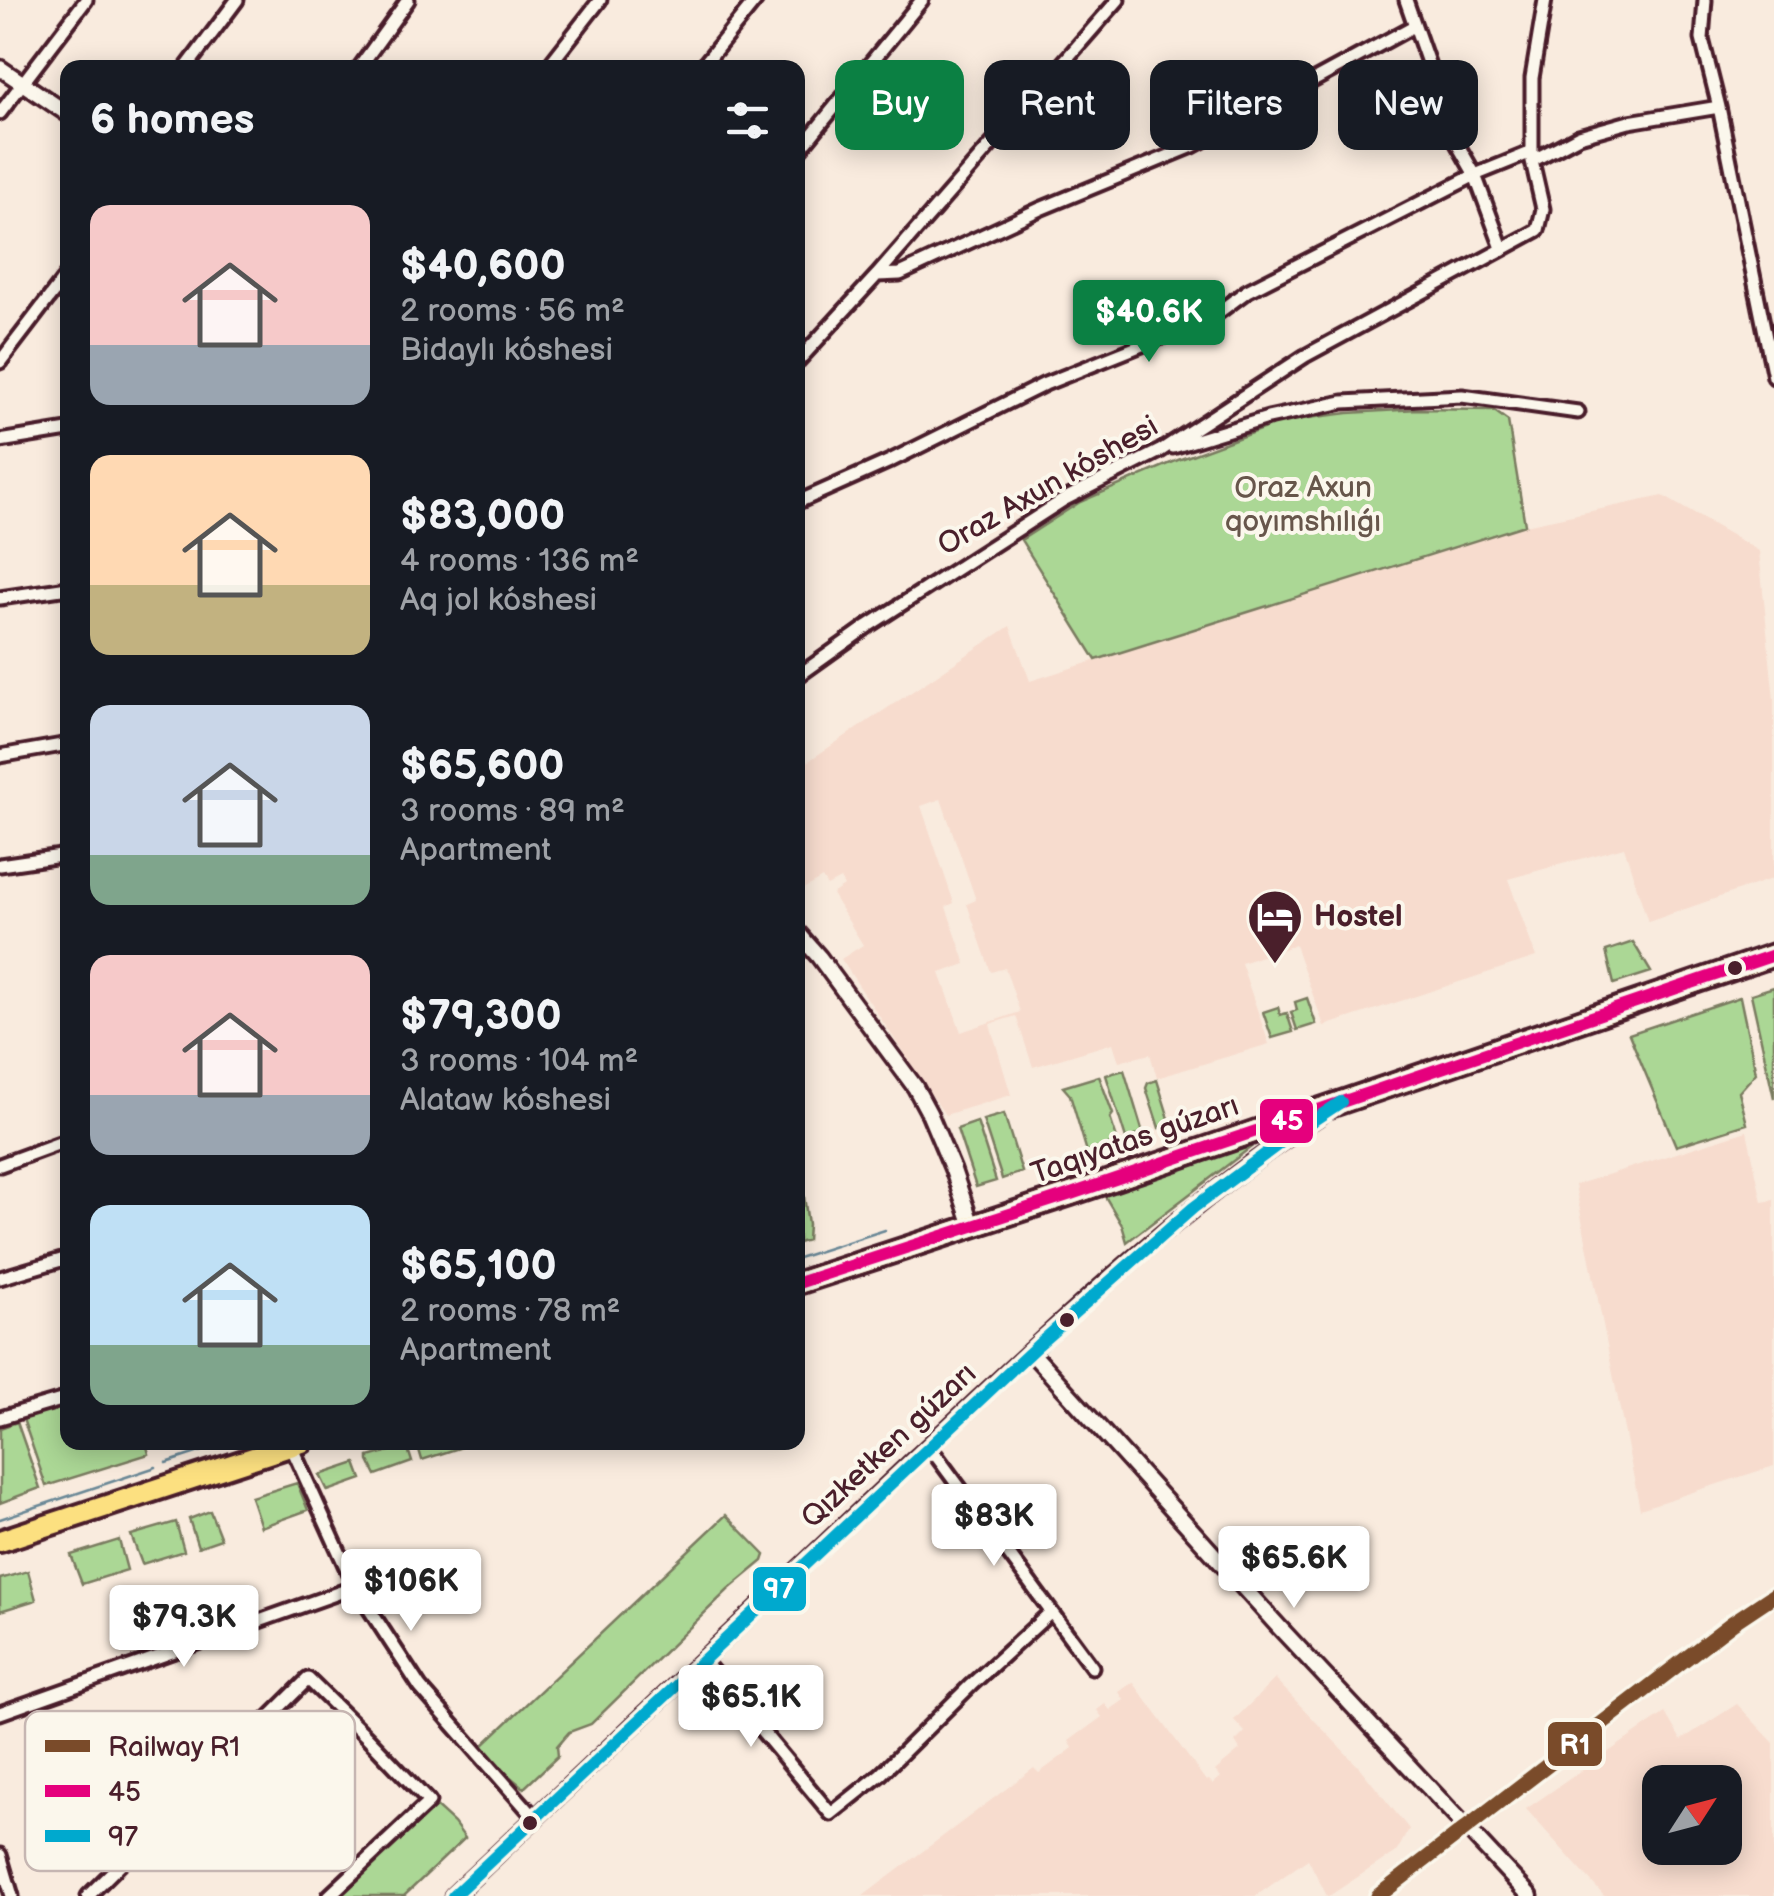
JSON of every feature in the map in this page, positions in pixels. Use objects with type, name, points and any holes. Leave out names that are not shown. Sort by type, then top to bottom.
[{"type":"highway","name":"Taqıyatas gúzarı","points":[[805,1281],[1774,955]]},
{"type":"highway","points":[[0,1541],[244,1452]]},
{"type":"street","points":[[0,113],[86,0]]},
{"type":"street","points":[[192,60],[237,0]]},
{"type":"street","points":[[365,60],[408,0]]},
{"type":"street","points":[[554,60],[600,0]]},
{"type":"street","points":[[707,60],[756,0]]},
{"type":"street","points":[[805,143],[922,0]]},
{"type":"street","points":[[805,353],[1118,0]]},
{"type":"street","points":[[1406,0],[1455,140],[1474,175],[1502,248]]},
{"type":"street","points":[[1532,156],[1532,78],[1545,0]]},
{"type":"street","points":[[1706,0],[1702,39],[1774,377]]},
{"type":"street","points":[[877,275],[900,274],[1040,209],[1193,146],[1414,26]]},
{"type":"street","points":[[0,68],[60,109]]},
{"type":"street","points":[[805,499],[1045,384],[1212,317],[1247,291],[1474,175],[1629,122],[1719,107]]},
{"type":"street","name":"Oraz Axun kóshesi","points":[[805,671],[852,636],[1065,499],[1160,452],[1292,363],[1538,230],[1543,209],[1532,156]]},
{"type":"street","points":[[0,362],[60,283]]},
{"type":"street","points":[[1160,452],[1268,418],[1342,402],[1462,396],[1578,412]]},
{"type":"street","points":[[0,441],[60,431]]},
{"type":"street","points":[[0,598],[60,589]]},
{"type":"street","points":[[0,756],[60,745]]},
{"type":"street","points":[[0,865],[60,857]]},
{"type":"street","points":[[805,941],[915,1087],[953,1170],[972,1226]]},
{"type":"street","name":"Qızketken gúzarı","points":[[453,1896],[1030,1352],[1194,1208],[1341,1102]]},
{"type":"street","points":[[0,1164],[60,1143]]},
{"type":"street","points":[[0,1278],[60,1260]]},
{"type":"street","points":[[1030,1352],[1530,1896]]},
{"type":"street","points":[[0,1418],[60,1400]]},
{"type":"street","points":[[930,1446],[1092,1667]]},
{"type":"street","points":[[299,1450],[355,1587],[420,1687],[535,1818]]},
{"type":"street","points":[[0,1713],[355,1587]]},
{"type":"street","points":[[704,1660],[831,1814],[881,1774],[970,1684],[1051,1612]]},
{"type":"street","points":[[276,1711],[308,1679],[341,1711]]},
{"type":"street","points":[[329,1896],[429,1802],[355,1724]]},
{"type":"street","points":[[0,1855],[12,1896]]},
{"type":"street","points":[[95,1894],[118,1871]]},
{"type":"shaded area","points":[[1663,496],[1759,551],[1774,700],[1774,878],[1648,922],[1624,847],[1508,879],[1536,957],[1324,1026],[1295,945],[1241,963],[1269,1044],[1157,1078],[1150,1054],[1119,1062],[1113,1043],[1033,1067],[1016,1016],[990,1024],[1011,1095],[945,1115],[841,959],[863,945],[832,894],[844,886],[840,879],[827,886],[822,878],[805,888],[805,763],[1010,626],[1030,681],[1525,525]],"holes":[[[941,799],[976,900],[967,904],[991,972],[1005,968],[1020,1012],[961,1032],[940,973],[966,964],[946,907],[954,903],[921,806]]]},
{"type":"shaded area","points":[[1747,1131],[1762,1202],[1774,1200],[1774,1466],[1640,1509],[1575,1185]]},
{"type":"shaded area","points":[[1275,1679],[1359,1767],[1409,1829],[1397,1851],[1329,1896],[1308,1859],[1256,1896],[863,1896],[1034,1768],[1039,1773],[1073,1748],[1069,1741],[1102,1717],[1097,1710],[1105,1704],[1110,1710],[1124,1700],[1119,1692],[1133,1682],[1206,1781],[1213,1784],[1221,1777],[1215,1771],[1240,1750],[1235,1742],[1245,1732],[1234,1720]]},
{"type":"shaded area","points":[[1737,1704],[1774,1743],[1774,1896],[1604,1896],[1526,1809],[1665,1713],[1681,1740]]},
{"type":"green space","name":"Oraz Axun qoyımshılıǵı","points":[[1418,409],[1493,410],[1508,421],[1525,525],[1096,660],[1021,540],[1080,502],[1284,421]]},
{"type":"green space","points":[[1633,942],[1651,972],[1614,984],[1606,951]]},
{"type":"green space","points":[[1774,987],[1774,1098],[1751,994]]},
{"type":"green space","points":[[1740,997],[1756,1073],[1739,1092],[1747,1124],[1676,1146],[1629,1034]]},
{"type":"green space","points":[[1307,998],[1316,1024],[1297,1030],[1291,1012],[1297,1010],[1295,1002]]},
{"type":"green space","points":[[1278,1007],[1280,1015],[1287,1013],[1293,1032],[1272,1038],[1263,1012]]},
{"type":"green space","points":[[1124,1070],[1143,1133],[1126,1139],[1106,1075]]},
{"type":"green space","points":[[1099,1076],[1118,1142],[1087,1152],[1070,1095],[1063,1087]]},
{"type":"green space","points":[[1157,1080],[1171,1125],[1159,1128],[1146,1088]]},
{"type":"green space","points":[[1004,1114],[1022,1172],[1002,1179],[983,1120]]},
{"type":"green space","points":[[977,1122],[996,1181],[976,1187],[957,1129]]},
{"type":"green space","points":[[1263,1138],[1127,1242],[1103,1193]]},
{"type":"green space","points":[[805,1203],[808,1224],[805,1241]]},
{"type":"green space","points":[[60,1405],[60,1450],[148,1450],[149,1454],[46,1486],[22,1416]]},
{"type":"green space","points":[[17,1422],[40,1488],[0,1503],[0,1428]]},
{"type":"green space","points":[[408,1450],[412,1462],[376,1475],[369,1457]]},
{"type":"green space","points":[[419,1450],[453,1450],[422,1460]]},
{"type":"green space","points":[[356,1463],[362,1479],[328,1491],[320,1475]]},
{"type":"green space","points":[[297,1483],[308,1510],[261,1527],[251,1497]]},
{"type":"green space","points":[[210,1511],[221,1539],[198,1547],[189,1519]]},
{"type":"green space","points":[[726,1515],[765,1555],[763,1561],[728,1590],[591,1724],[569,1732],[557,1746],[558,1756],[524,1788],[497,1766],[482,1746]]},
{"type":"green space","points":[[176,1522],[184,1551],[142,1564],[131,1535]]},
{"type":"green space","points":[[119,1540],[127,1570],[82,1584],[71,1555]]},
{"type":"green space","points":[[28,1571],[36,1600],[0,1611],[0,1579]]},
{"type":"green space","points":[[432,1803],[465,1838],[404,1896],[336,1896]]},
{"type":"waterway","points":[[805,1256],[885,1230]]},
{"type":"waterway","points":[[166,1463],[206,1450]]},
{"type":"waterway","points":[[0,1519],[156,1467]]},
{"type":"rail line","name":"R1","points":[[1378,1896],[1732,1623],[1774,1595]]},
{"type":"transit line","name":"45","points":[[805,1281],[1774,955]]},
{"type":"transit line","name":"97","points":[[453,1896],[1038,1345],[1193,1208],[1341,1102]]},
{"type":"place","name":"Hostel","points":[[1275,966]]}]
